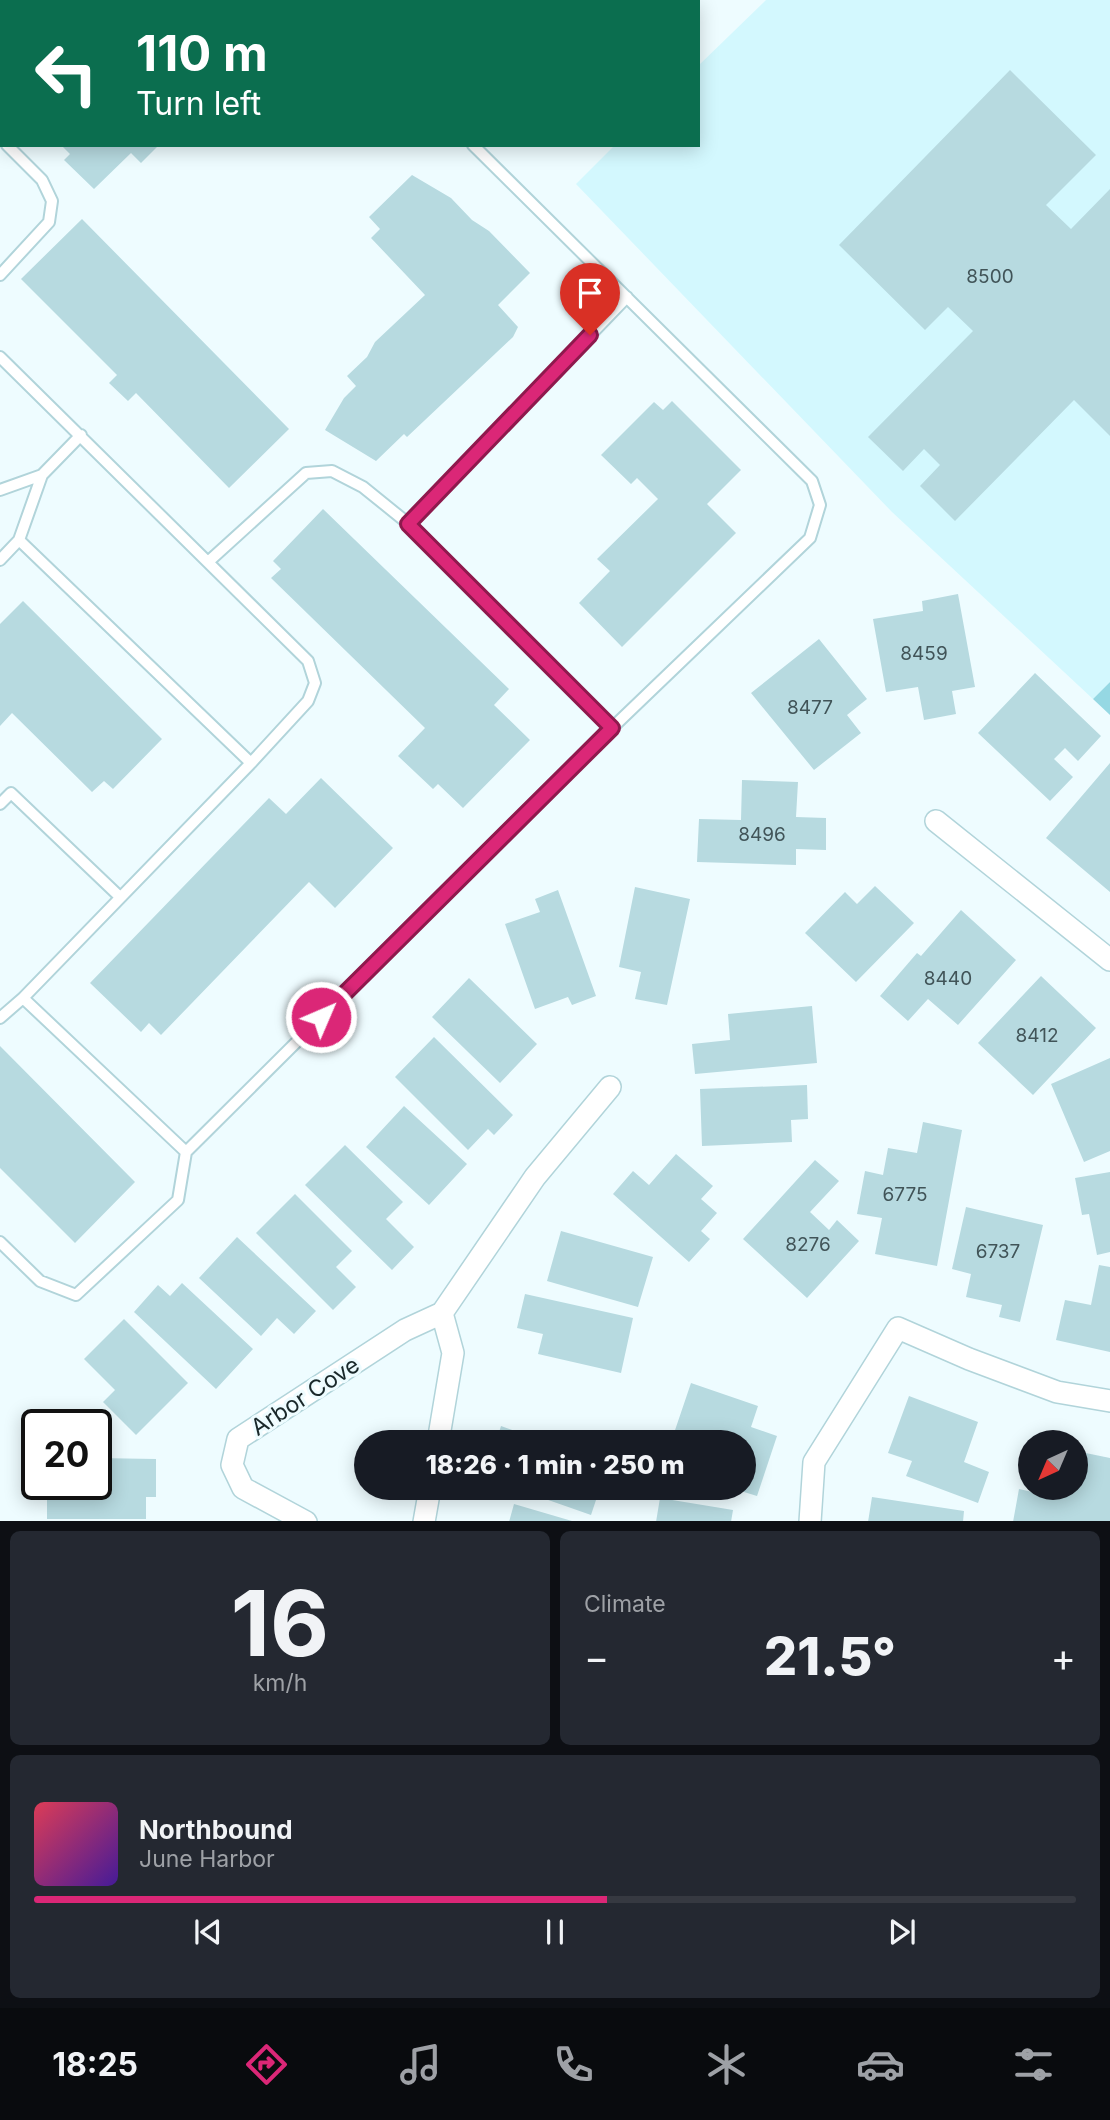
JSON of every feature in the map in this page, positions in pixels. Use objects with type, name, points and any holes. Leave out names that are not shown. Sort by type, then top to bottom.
[{"type":"street","points":[[936,821],[1110,960]]},
{"type":"street","points":[[440,1430],[453,1353],[442,1313],[534,1177],[610,1087]]},
{"type":"street","name":"Arbor Cove","points":[[306,1521],[243,1488],[232,1465],[238,1439],[405,1330],[442,1313]]},
{"type":"street","points":[[810,1521],[814,1462],[898,1328],[969,1359],[1057,1392],[1110,1401]]},
{"type":"street","points":[[425,1521],[428,1500]]},
{"type":"lane","points":[[0,275],[49,222],[52,201],[42,180],[10,147]]},
{"type":"lane","points":[[0,1242],[40,1281],[76,1295],[178,1200],[186,1152],[612,728],[810,538],[820,505],[812,481],[475,147]]},
{"type":"lane","points":[[408,524],[627,298]]},
{"type":"lane","points":[[0,357],[308,661],[315,683],[308,701],[251,762],[23,998],[0,1018]]},
{"type":"lane","points":[[0,560],[19,540],[42,475],[81,435]]},
{"type":"lane","points":[[208,562],[306,473],[332,471],[362,487],[408,524],[612,728]]},
{"type":"lane","points":[[0,490],[42,475]]},
{"type":"lane","points":[[19,540],[251,762]]},
{"type":"lane","points":[[0,804],[10,793],[120,897]]},
{"type":"lane","points":[[23,998],[186,1152]]},
{"type":"shaded area","points":[[766,0],[1110,0],[1110,682],[1093,699],[892,512],[576,184],[613,147],[700,147],[700,64]]},
{"type":"shaded area","points":[[1110,682],[1110,715],[1093,699]]},
{"type":"building","points":[[1010,70],[1096,155],[1046,205],[1071,229],[1110,189],[1110,436],[1074,400],[955,521],[920,486],[940,465],[924,449],[903,471],[868,437],[973,331],[948,307],[925,330],[839,245]]},
{"type":"building","points":[[63,147],[157,147],[141,163],[131,153],[94,189],[64,160],[70,154]]},
{"type":"building","points":[[412,175],[451,198],[472,220],[489,231],[530,273],[498,305],[518,327],[513,337],[407,437],[404,434],[376,461],[325,430],[344,398],[356,386],[347,376],[367,357],[375,342],[425,295],[371,238],[380,229],[369,217]]},
{"type":"building","points":[[82,219],[289,429],[229,488],[136,393],[128,401],[109,383],[117,375],[21,279]]},
{"type":"building","points":[[672,401],[741,470],[707,504],[736,533],[622,647],[579,603],[610,571],[597,559],[658,499],[637,478],[631,484],[601,455],[654,402],[663,410]]},
{"type":"building","points":[[323,509],[509,689],[494,705],[530,740],[463,808],[438,784],[433,789],[398,756],[425,728],[271,578],[281,569],[273,561]]},
{"type":"building","points":[[958,594],[975,687],[952,691],[956,714],[924,720],[918,687],[886,692],[873,619],[923,611],[922,601]]},
{"type":"building","points":[[23,601],[162,739],[113,789],[104,781],[92,792],[12,713],[0,726],[0,624]]},
{"type":"building","points":[[819,639],[867,699],[847,715],[861,733],[814,770],[751,693]]},
{"type":"building","points":[[1035,673],[1101,736],[1078,761],[1065,748],[1054,759],[1073,777],[1050,801],[978,733]]},
{"type":"building","points":[[1110,763],[1110,892],[1046,838]]},
{"type":"building","points":[[321,778],[393,848],[335,908],[309,882],[161,1035],[149,1023],[141,1032],[90,983],[269,798],[286,814]]},
{"type":"building","points":[[742,780],[798,782],[796,817],[826,818],[826,850],[796,849],[796,865],[697,862],[699,819],[741,820]]},
{"type":"building","points":[[875,886],[914,923],[856,982],[805,933],[845,892],[857,904]]},
{"type":"building","points":[[635,887],[690,899],[667,1005],[635,999],[641,972],[619,967]]},
{"type":"building","points":[[558,890],[596,996],[572,1005],[568,997],[535,1009],[505,924],[540,912],[535,899]]},
{"type":"building","points":[[961,910],[1016,960],[958,1025],[928,999],[908,1021],[880,996],[917,953],[921,956]]},
{"type":"building","points":[[1041,976],[1096,1028],[1033,1095],[978,1043]]},
{"type":"building","points":[[469,978],[537,1044],[500,1083],[432,1017]]},
{"type":"building","points":[[812,1006],[817,1063],[695,1074],[692,1044],[730,1040],[728,1014]]},
{"type":"building","points":[[434,1037],[513,1115],[494,1135],[488,1129],[468,1150],[395,1077]]},
{"type":"building","points":[[0,1046],[135,1182],[75,1243],[0,1168]]},
{"type":"building","points":[[1110,1058],[1110,1151],[1084,1162],[1051,1084]]},
{"type":"building","points":[[807,1085],[808,1119],[791,1120],[792,1142],[702,1146],[700,1089]]},
{"type":"building","points":[[404,1106],[467,1164],[429,1205],[366,1147]]},
{"type":"building","points":[[923,1122],[962,1130],[937,1266],[875,1254],[882,1218],[857,1214],[865,1171],[883,1175],[888,1148],[917,1153]]},
{"type":"building","points":[[345,1145],[403,1202],[386,1219],[414,1247],[392,1270],[305,1185]]},
{"type":"building","points":[[676,1154],[713,1186],[701,1199],[717,1213],[701,1231],[710,1239],[689,1262],[613,1194],[633,1171],[649,1185]]},
{"type":"building","points":[[815,1160],[839,1181],[810,1212],[829,1230],[837,1220],[859,1241],[807,1298],[743,1239]]},
{"type":"building","points":[[1110,1172],[1110,1252],[1097,1255],[1089,1214],[1082,1215],[1075,1178]]},
{"type":"building","points":[[295,1194],[352,1251],[336,1267],[356,1287],[333,1310],[256,1233]]},
{"type":"building","points":[[966,1207],[1043,1225],[1020,1322],[999,1317],[1002,1305],[966,1297],[971,1274],[952,1269]]},
{"type":"building","points":[[561,1231],[653,1257],[638,1307],[547,1281]]},
{"type":"building","points":[[237,1237],[316,1311],[294,1334],[277,1318],[261,1336],[199,1278]]},
{"type":"building","points":[[1099,1265],[1110,1267],[1110,1352],[1056,1340],[1065,1300],[1091,1305]]},
{"type":"building","points":[[182,1283],[253,1349],[216,1389],[134,1312],[158,1285],[170,1296]]},
{"type":"building","points":[[525,1294],[633,1318],[621,1373],[538,1354],[543,1334],[517,1328]]},
{"type":"building","points":[[124,1319],[188,1383],[136,1435],[103,1402],[115,1390],[84,1359]]},
{"type":"building","points":[[691,1383],[758,1406],[751,1427],[777,1436],[757,1496],[756,1430],[675,1430]]},
{"type":"building","points":[[909,1396],[978,1422],[964,1462],[989,1472],[978,1503],[906,1476],[912,1461],[888,1453]]},
{"type":"building","points":[[1088,1453],[1110,1458],[1110,1521],[1013,1521],[1018,1494],[1018,1500],[1088,1500]]},
{"type":"building","points":[[112,1458],[156,1459],[156,1497],[146,1497],[146,1519],[47,1519],[47,1500],[112,1500]]},
{"type":"building","points":[[872,1497],[964,1511],[963,1521],[868,1521]]},
{"type":"building","points":[[548,1500],[596,1500],[591,1515]]},
{"type":"building","points":[[660,1500],[672,1500],[733,1510],[731,1521],[656,1521]]},
{"type":"building","points":[[514,1504],[572,1521],[509,1521]]},
{"type":"route","points":[[321,1017],[612,728],[408,524],[590,335]]}]
